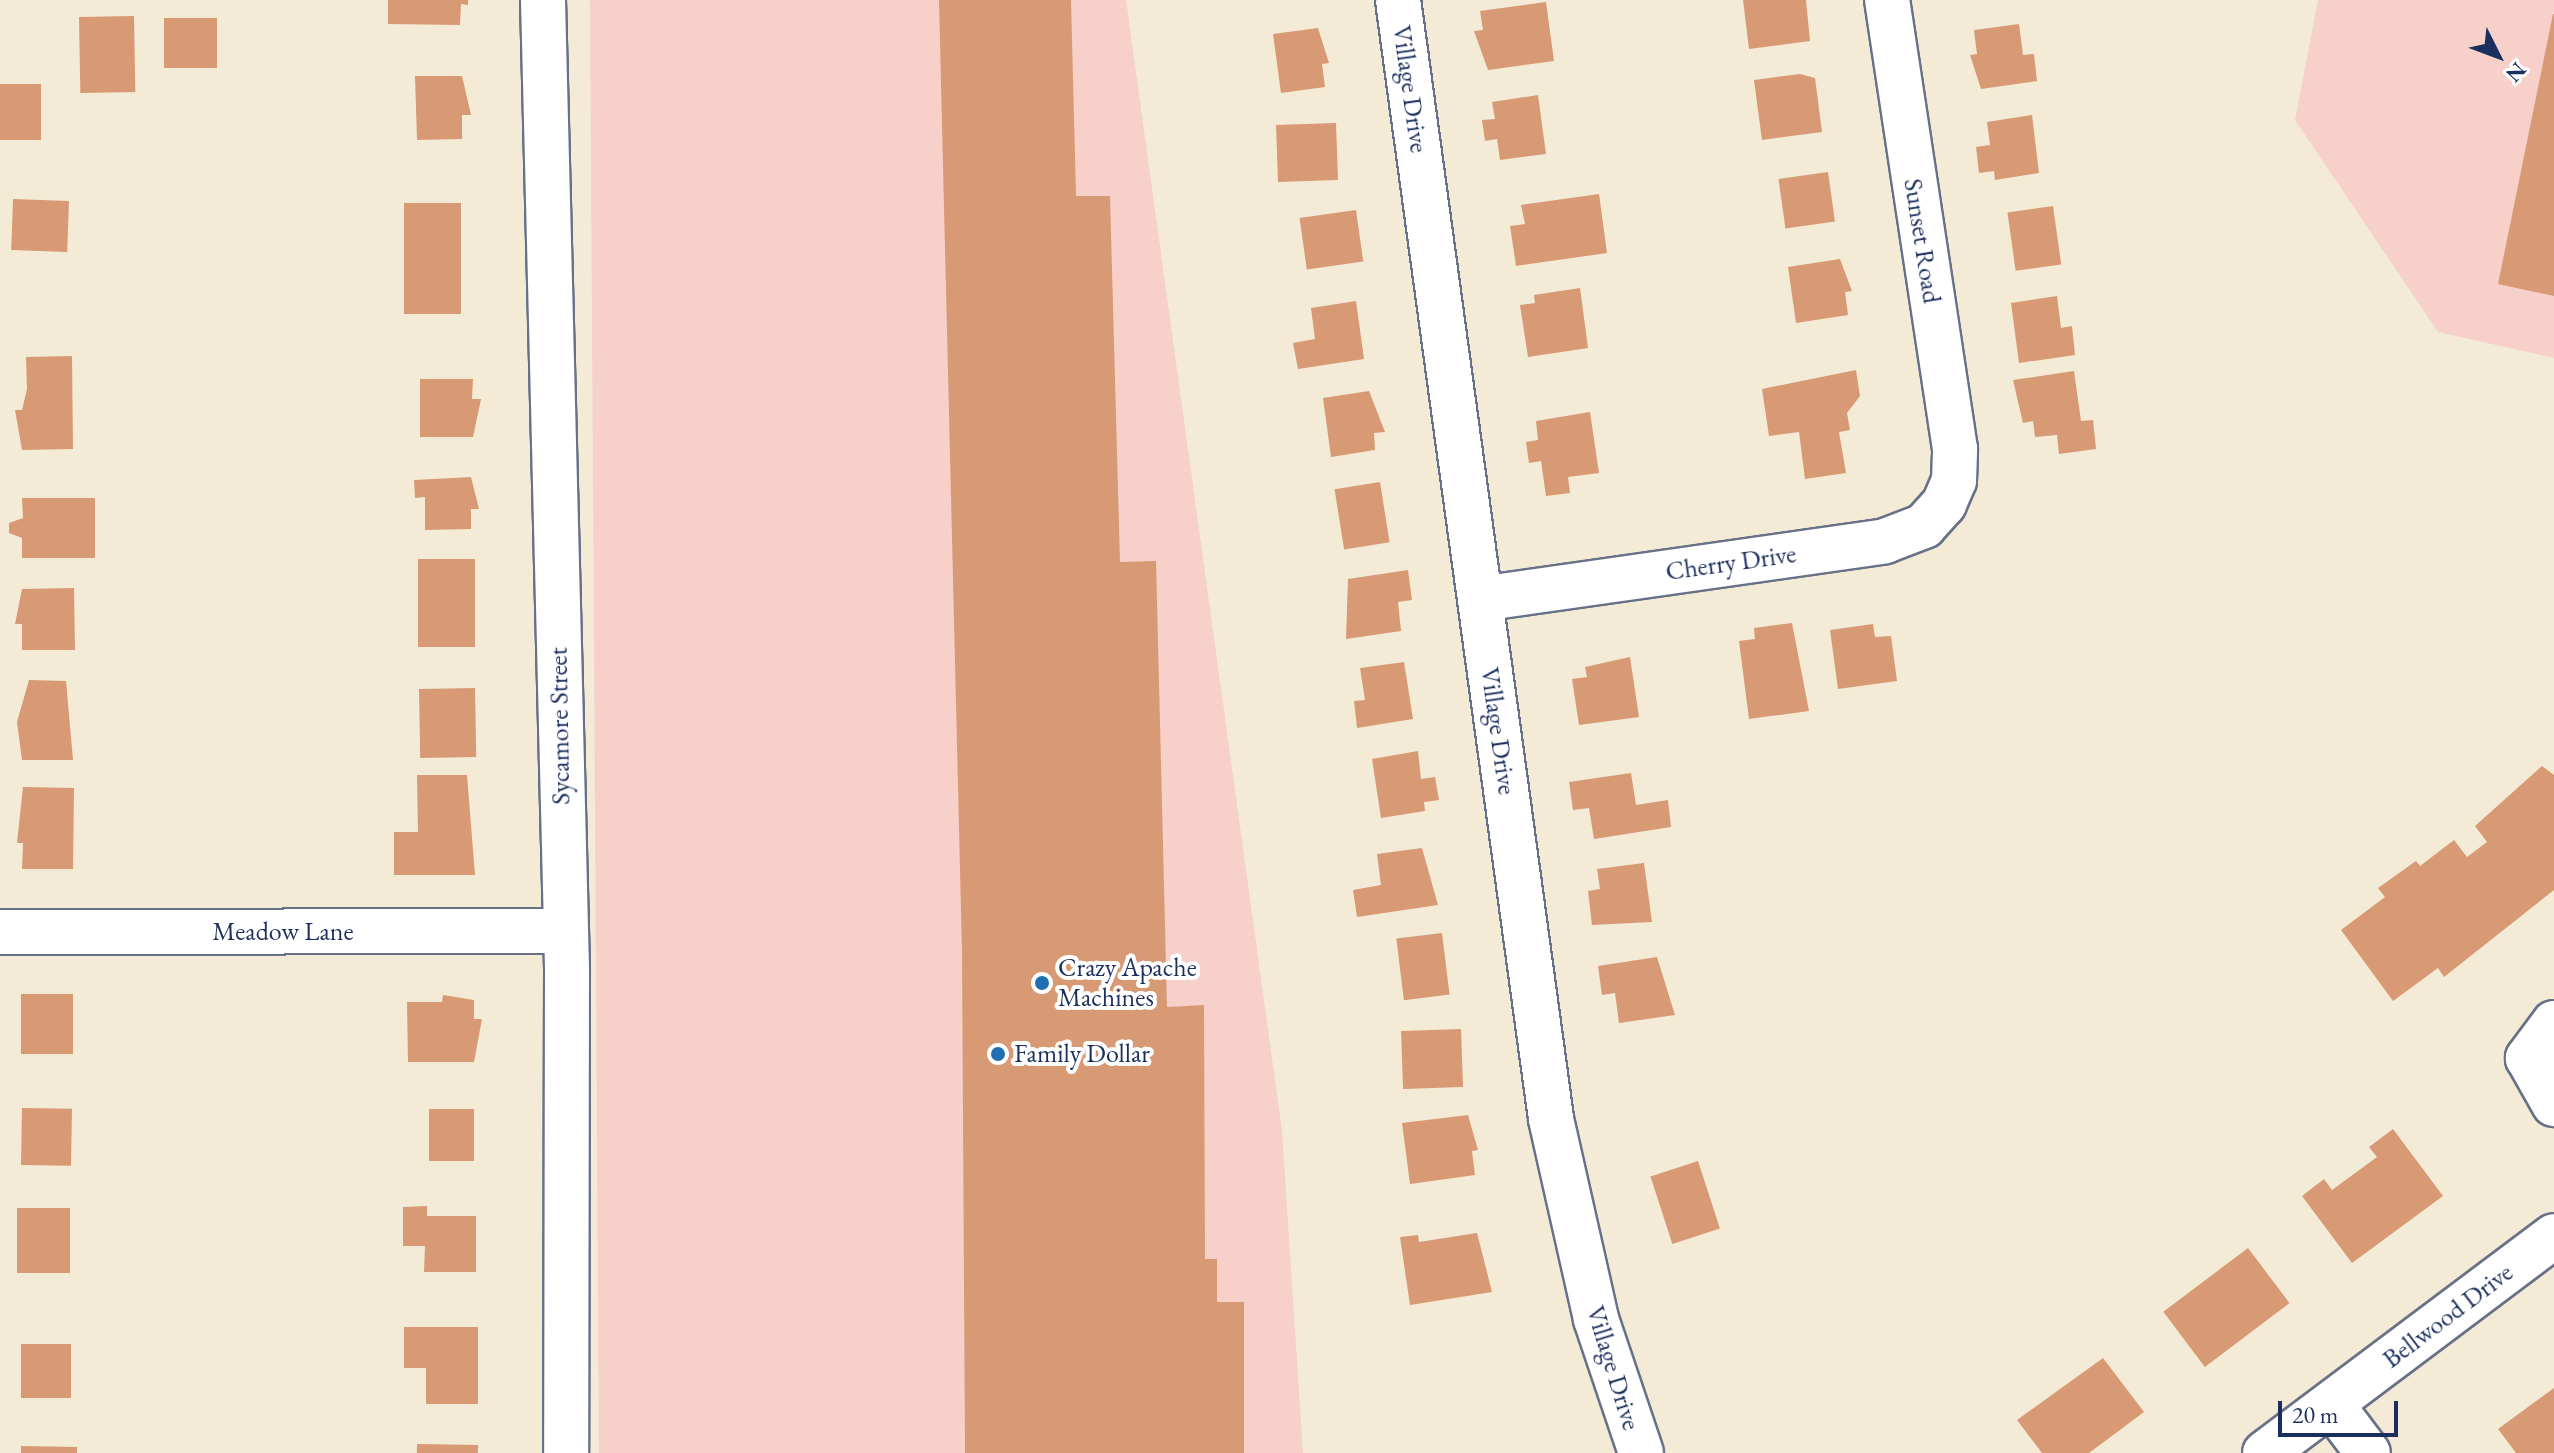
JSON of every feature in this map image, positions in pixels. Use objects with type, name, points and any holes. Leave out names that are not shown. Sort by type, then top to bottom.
[{"type":"street","name":"Sycamore Street","points":[[543,0],[565,931],[566,1453]]},
{"type":"street","name":"Village Drive","points":[[1398,0],[1564,1191],[1596,1319],[1641,1453]]},
{"type":"street","name":"Sunset Road","points":[[1887,0],[1954,481]]},
{"type":"street","name":"Cherry Drive","points":[[1480,599],[1885,541],[1924,526],[1954,481]]},
{"type":"street","name":"Meadow Lane","points":[[0,932],[565,931]]},
{"type":"street","points":[[2554,1023],[2528,1058],[2554,1104]]},
{"type":"street","name":"Bellwood Drive","points":[[2265,1453],[2554,1236]]},
{"type":"street","points":[[2331,1404],[2368,1453]]},
{"type":"shaded area","points":[[590,0],[1126,0],[1282,1131],[1303,1453],[599,1453]]},
{"type":"shaded area","points":[[2318,0],[2554,0],[2554,358],[2438,332],[2295,120]]},
{"type":"building","points":[[388,0],[468,0],[468,5],[461,4],[460,25],[388,24]]},
{"type":"building","points":[[939,0],[1071,0],[1076,196],[1110,196],[1120,562],[1156,561],[1167,1007],[1204,1005],[1205,1259],[1217,1259],[1217,1302],[1244,1302],[1244,1453],[965,1453],[962,952]]},
{"type":"building","points":[[1743,0],[1806,0],[1810,41],[1749,49]]},
{"type":"building","points":[[1546,2],[1554,61],[1488,70],[1474,31],[1483,30],[1480,11]]},
{"type":"building","points":[[2554,14],[2554,296],[2498,284]]},
{"type":"building","points":[[134,16],[135,92],[80,93],[79,17]]},
{"type":"building","points":[[164,18],[217,18],[217,68],[164,68]]},
{"type":"building","points":[[2019,24],[2023,55],[2034,54],[2037,81],[1981,89],[1970,55],[1977,54],[1974,30]]},
{"type":"building","points":[[1318,28],[1329,63],[1322,64],[1325,87],[1281,93],[1273,34]]},
{"type":"building","points":[[1800,74],[1815,78],[1822,132],[1762,140],[1754,80]]},
{"type":"building","points":[[415,76],[462,76],[471,115],[462,115],[462,139],[417,140]]},
{"type":"building","points":[[0,84],[41,84],[41,140],[0,140]]},
{"type":"building","points":[[1538,95],[1546,154],[1500,160],[1497,139],[1485,141],[1482,120],[1495,119],[1492,102]]},
{"type":"building","points":[[2032,115],[2039,173],[1995,180],[1994,171],[1979,173],[1976,147],[1990,145],[1987,122]]},
{"type":"building","points":[[1336,123],[1338,180],[1278,182],[1276,125]]},
{"type":"building","points":[[1828,172],[1835,222],[1785,228],[1778,179]]},
{"type":"building","points":[[1599,194],[1607,253],[1516,266],[1510,226],[1525,224],[1521,205]]},
{"type":"building","points":[[13,199],[69,201],[67,252],[11,250]]},
{"type":"building","points":[[404,203],[461,203],[461,314],[404,314]]},
{"type":"building","points":[[2053,206],[2061,264],[2016,271],[2007,212]]},
{"type":"building","points":[[1356,210],[1363,261],[1307,269],[1300,218]]},
{"type":"building","points":[[1840,259],[1852,291],[1845,292],[1848,315],[1796,323],[1788,267]]},
{"type":"building","points":[[1580,288],[1588,348],[1528,357],[1520,305],[1535,303],[1534,295]]},
{"type":"building","points":[[2057,296],[2061,328],[2072,326],[2075,355],[2019,363],[2011,303]]},
{"type":"building","points":[[1356,301],[1364,359],[1298,369],[1293,343],[1315,339],[1311,308]]},
{"type":"building","points":[[72,356],[73,449],[22,450],[15,410],[22,410],[27,389],[26,357]]},
{"type":"building","points":[[1856,370],[1860,396],[1847,413],[1850,430],[1839,432],[1846,473],[1805,479],[1799,432],[1769,436],[1762,389]]},
{"type":"building","points":[[2074,371],[2081,421],[2093,420],[2096,449],[2059,454],[2057,435],[2035,437],[2033,421],[2023,423],[2013,380]]},
{"type":"building","points":[[420,379],[473,379],[472,399],[481,399],[473,437],[420,437]]},
{"type":"building","points":[[1369,391],[1385,432],[1374,433],[1375,450],[1331,457],[1323,398]]},
{"type":"building","points":[[1590,412],[1599,473],[1568,477],[1570,493],[1546,496],[1541,461],[1529,463],[1526,442],[1538,440],[1536,421]]},
{"type":"building","points":[[471,477],[479,509],[471,509],[471,529],[425,530],[425,497],[415,498],[414,480]]},
{"type":"building","points":[[1380,482],[1390,542],[1344,549],[1335,489]]},
{"type":"building","points":[[22,498],[95,498],[95,558],[22,558],[22,538],[9,533],[9,523],[23,518]]},
{"type":"building","points":[[418,559],[475,559],[475,647],[418,647]]},
{"type":"building","points":[[1408,570],[1412,600],[1398,602],[1401,631],[1346,639],[1348,579]]},
{"type":"building","points":[[74,588],[75,650],[22,650],[22,624],[15,624],[22,589]]},
{"type":"building","points":[[1792,623],[1809,711],[1749,719],[1739,641],[1755,639],[1754,628]]},
{"type":"building","points":[[1873,624],[1875,637],[1891,636],[1897,681],[1838,689],[1830,630]]},
{"type":"building","points":[[1630,657],[1639,717],[1579,725],[1572,679],[1587,677],[1585,667]]},
{"type":"building","points":[[1404,662],[1413,719],[1357,728],[1354,701],[1365,700],[1360,668]]},
{"type":"building","points":[[29,680],[66,681],[73,760],[22,760],[17,722]]},
{"type":"building","points":[[475,688],[476,757],[420,758],[419,689]]},
{"type":"building","points":[[1418,751],[1421,779],[1435,777],[1439,800],[1424,802],[1425,811],[1381,818],[1372,759]]},
{"type":"building","points":[[2542,766],[2554,775],[2554,890],[2444,977],[2438,968],[2393,1001],[2341,930],[2385,897],[2378,888],[2416,861],[2420,866],[2454,840],[2467,857],[2487,842],[2475,826]]},
{"type":"building","points":[[1631,773],[1636,805],[1668,800],[1671,827],[1594,839],[1589,808],[1573,810],[1569,782]]},
{"type":"building","points":[[417,775],[467,775],[475,875],[394,875],[394,832],[418,832]]},
{"type":"building","points":[[23,787],[74,788],[73,869],[22,869],[23,843],[17,843]]},
{"type":"building","points":[[1422,848],[1438,905],[1357,917],[1353,890],[1381,885],[1377,854]]},
{"type":"building","points":[[1644,863],[1652,922],[1592,925],[1588,891],[1600,889],[1597,869]]},
{"type":"building","points":[[1442,933],[1450,995],[1404,1000],[1396,939]]},
{"type":"building","points":[[1657,957],[1675,1015],[1619,1023],[1615,993],[1602,995],[1598,966]]},
{"type":"building","points":[[21,994],[73,994],[73,1054],[21,1054]]},
{"type":"building","points":[[443,995],[474,1000],[474,1019],[482,1019],[474,1062],[408,1062],[407,1002],[442,1002]]},
{"type":"building","points":[[1461,1029],[1463,1087],[1403,1089],[1401,1031]]},
{"type":"building","points":[[22,1108],[72,1109],[71,1166],[21,1165]]},
{"type":"building","points":[[429,1109],[474,1109],[474,1161],[429,1161]]},
{"type":"building","points":[[1468,1115],[1478,1150],[1472,1151],[1475,1175],[1410,1184],[1402,1123]]},
{"type":"building","points":[[2393,1129],[2443,1196],[2352,1263],[2302,1196],[2324,1179],[2332,1190],[2377,1157],[2369,1147]]},
{"type":"building","points":[[1698,1161],[1720,1229],[1672,1244],[1650,1176]]},
{"type":"building","points":[[427,1206],[427,1216],[476,1216],[476,1272],[424,1272],[425,1246],[403,1246],[403,1207]]},
{"type":"building","points":[[17,1208],[70,1208],[70,1273],[17,1273]]},
{"type":"building","points":[[1477,1233],[1492,1292],[1410,1305],[1400,1237],[1418,1235],[1419,1242]]},
{"type":"building","points":[[2248,1248],[2290,1303],[2205,1367],[2163,1312]]},
{"type":"building","points":[[404,1327],[478,1327],[478,1404],[426,1404],[426,1368],[404,1368]]},
{"type":"building","points":[[21,1344],[71,1344],[71,1398],[21,1398]]},
{"type":"building","points":[[2103,1358],[2144,1412],[2089,1453],[2042,1453],[2017,1420]]},
{"type":"building","points":[[2554,1388],[2554,1453],[2516,1453],[2498,1429]]},
{"type":"building","points":[[417,1444],[478,1445],[478,1453],[417,1453]]},
{"type":"building","points":[[21,1446],[77,1447],[77,1453],[21,1453]]},
{"type":"place","name":"Crazy Apache Machines","points":[[1042,983]]},
{"type":"place","name":"Family Dollar","points":[[998,1054]]}]
